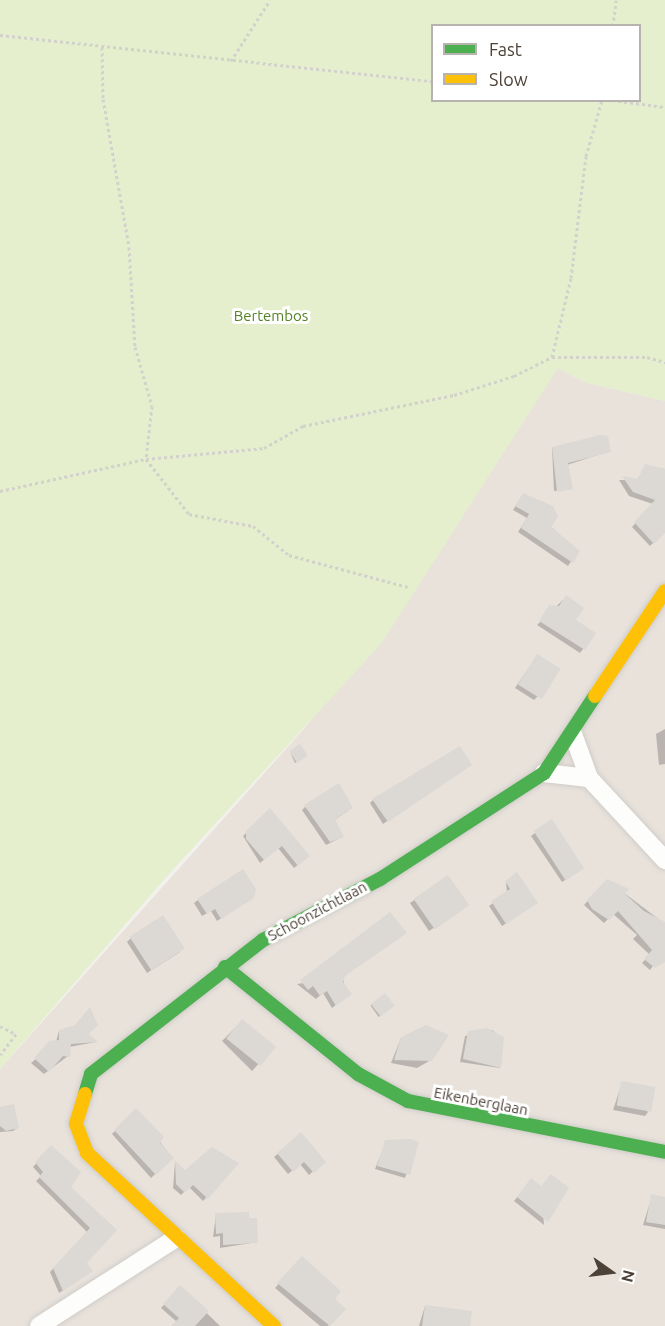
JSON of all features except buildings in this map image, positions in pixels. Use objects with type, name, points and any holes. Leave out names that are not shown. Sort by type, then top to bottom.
[{"type":"street","name":"Schoonzichtlaan","points":[[274,1326],[176,1238],[87,1153],[76,1124],[90,1074],[225,967],[280,930],[380,879],[544,773],[573,734],[665,591]]},
{"type":"street","points":[[573,734],[590,778],[665,860]]},
{"type":"street","points":[[544,773],[590,778]]},
{"type":"street","name":"Eikenberglaan","points":[[225,967],[358,1074],[408,1101],[665,1152]]},
{"type":"street","points":[[39,1326],[176,1238]]},
{"type":"path","points":[[231,61],[270,0]]},
{"type":"path","points":[[613,24],[616,0]]},
{"type":"path","points":[[0,35],[431,81]]},
{"type":"path","points":[[102,47],[103,99],[129,247],[135,347],[152,406],[146,459],[189,514],[254,526],[289,555],[408,587]]},
{"type":"path","points":[[552,357],[562,331],[575,215],[602,102]]},
{"type":"path","points":[[630,102],[665,106]]},
{"type":"path","points":[[0,490],[146,459],[264,448],[303,426],[454,394],[514,376],[552,357],[647,357],[665,362]]},
{"type":"path","points":[[0,1026],[16,1034],[0,1055]]},
{"type":"shaded area","points":[[558,368],[584,382],[665,401],[665,1326],[0,1326],[0,1069],[309,723]]},
{"type":"green space","name":"Bertembos","points":[[0,0],[665,0],[665,401],[584,382],[558,368],[381,644],[169,874],[0,1069]]},
{"type":"traffic: fast","points":[[85,1094],[91,1074],[263,940],[380,879],[544,773],[595,696]]},
{"type":"traffic: fast","points":[[225,967],[358,1074],[408,1101],[665,1152]]},
{"type":"traffic: slow","points":[[595,696],[665,591]]},
{"type":"traffic: slow","points":[[85,1094],[76,1124],[87,1153],[274,1326]]}]
